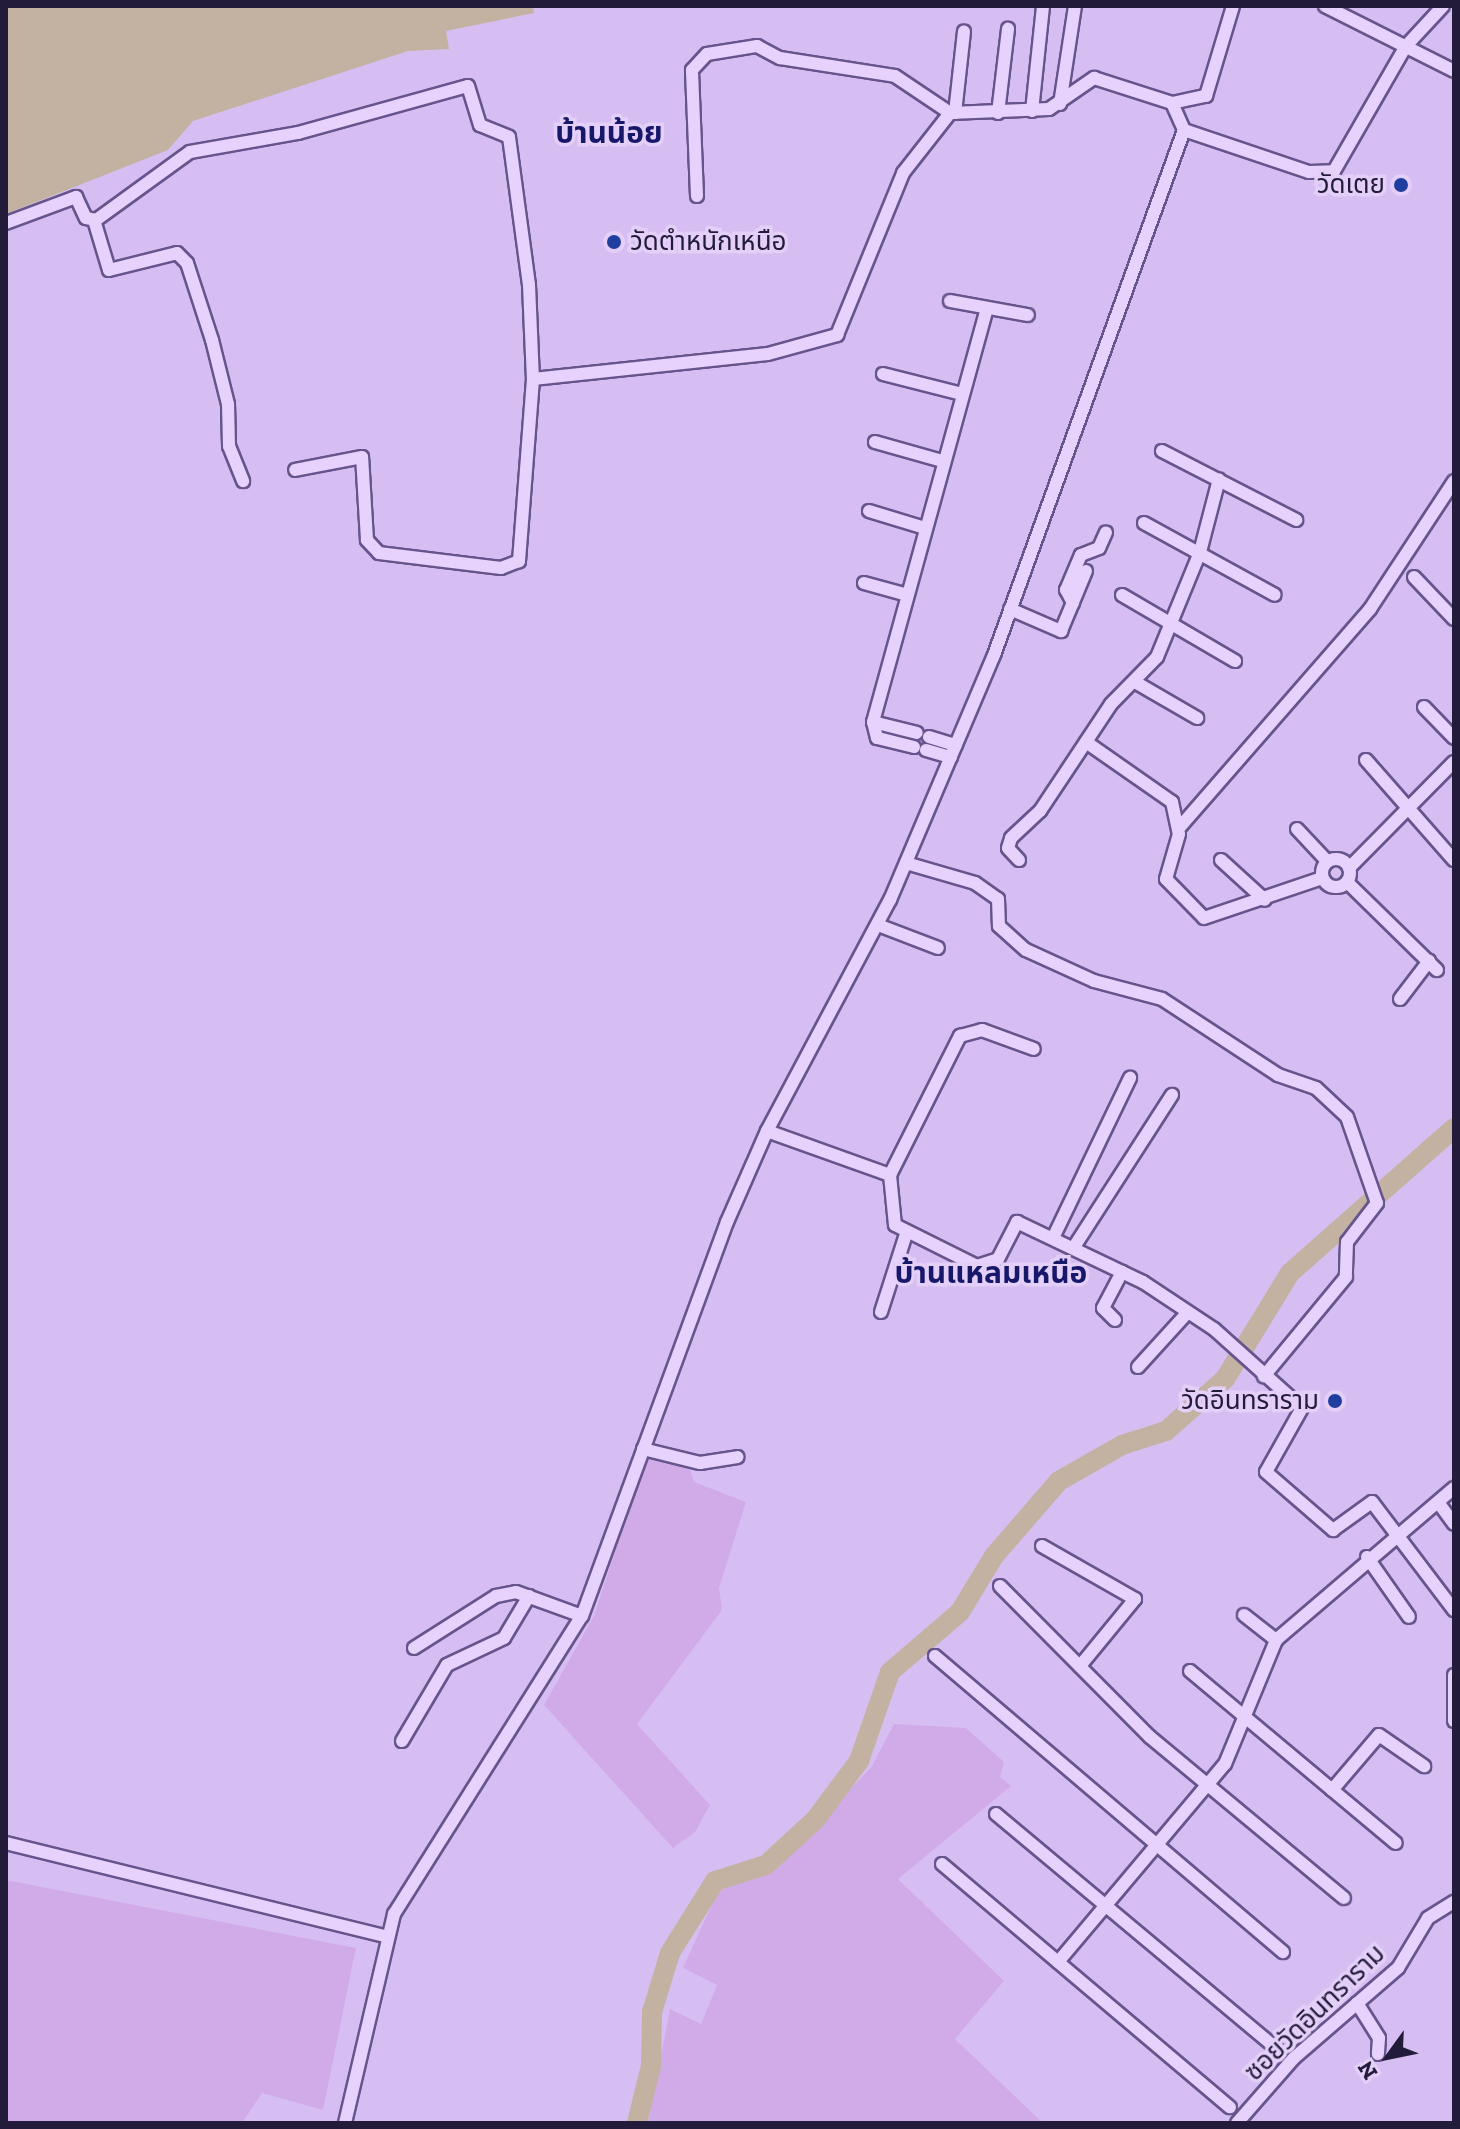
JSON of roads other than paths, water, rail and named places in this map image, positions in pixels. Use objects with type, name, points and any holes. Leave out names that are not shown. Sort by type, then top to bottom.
[{"type":"street","points":[[1032,111],[1043,6]]},
{"type":"street","points":[[1060,104],[1075,6]]},
{"type":"street","points":[[697,196],[692,70],[707,54],[757,46],[780,58],[895,76],[952,113],[1032,111],[1060,104],[1094,78],[1172,103],[1206,96],[1233,6]]},
{"type":"street","points":[[1325,6],[1454,71]]},
{"type":"street","points":[[1184,130],[1309,172],[1334,171],[1406,46],[1443,6]]},
{"type":"street","points":[[998,113],[1008,29]]},
{"type":"street","points":[[533,379],[768,354],[837,335],[903,173],[952,113],[964,31]]},
{"type":"street","points":[[94,220],[190,152],[298,133],[468,86],[480,125],[509,137],[533,379],[525,547],[508,568],[379,553],[367,540],[362,457],[295,470]]},
{"type":"street","points":[[345,2123],[385,1936],[413,1875],[525,1713],[582,1616],[643,1449],[767,1131],[878,925],[954,751],[1010,609],[1184,130],[1172,103]]},
{"type":"street","points":[[6,223],[76,197],[94,220],[109,270],[177,253],[187,263],[212,340],[228,404],[229,446],[243,481]]},
{"type":"street","points":[[950,301],[1028,315]]},
{"type":"street","points":[[873,728],[922,527],[987,309]]},
{"type":"street","points":[[883,374],[962,394]]},
{"type":"street","points":[[875,442],[942,461]]},
{"type":"street","points":[[1162,451],[1296,520]]},
{"type":"street","points":[[1019,860],[1008,848],[1011,838],[1040,811],[1086,742],[1153,664],[1200,552],[1219,479]]},
{"type":"street","points":[[1322,878],[1218,919],[1192,910],[1166,879],[1179,828],[1370,609],[1454,481]]},
{"type":"street","points":[[869,511],[922,527]]},
{"type":"street","points":[[1144,523],[1275,595]]},
{"type":"street","points":[[1073,603],[1064,595],[1071,578],[1106,532]]},
{"type":"street","points":[[1010,609],[1061,631],[1086,571]]},
{"type":"street","points":[[1414,577],[1454,619]]},
{"type":"street","points":[[864,583],[904,594]]},
{"type":"street","points":[[1122,595],[1235,661]]},
{"type":"street","points":[[1135,682],[1197,718]]},
{"type":"street","points":[[1424,707],[1454,738]]},
{"type":"street","points":[[873,728],[923,735],[954,751]]},
{"type":"street","points":[[873,728],[920,749],[954,751]]},
{"type":"street","points":[[1086,742],[1157,787],[1172,802],[1179,828]]},
{"type":"street","points":[[1366,760],[1454,860]]},
{"type":"street","points":[[1322,878],[1334,887],[1348,875],[1454,762]]},
{"type":"street","points":[[1297,829],[1327,861]]},
{"type":"street","points":[[1221,860],[1265,900]]},
{"type":"street","points":[[1327,861],[1342,860],[1348,875],[1433,966],[1400,999]]},
{"type":"street","points":[[1322,878],[1327,861]]},
{"type":"street","points":[[906,863],[996,897],[999,926],[1026,950],[1094,981],[1162,999],[1278,1075],[1316,1088],[1348,1119],[1374,1195],[1347,1242],[1346,1277],[1264,1376]]},
{"type":"street","points":[[878,925],[938,948]]},
{"type":"street","points":[[1034,1049],[982,1030],[960,1036],[890,1175],[891,1217],[906,1234],[987,1267],[1017,1222],[1122,1272],[1188,1312],[1243,1354],[1303,1413],[1266,1472],[1321,1527],[1344,1528],[1372,1502],[1400,1533],[1454,1610]]},
{"type":"street","points":[[1053,1238],[1130,1078]]},
{"type":"street","points":[[1074,1247],[1172,1095]]},
{"type":"street","points":[[767,1131],[890,1175]]},
{"type":"street","points":[[881,1312],[906,1234]]},
{"type":"street","points":[[1115,1320],[1103,1308],[1122,1272]]},
{"type":"street","points":[[1138,1367],[1188,1312]]},
{"type":"street","points":[[643,1449],[704,1463],[738,1457]]},
{"type":"street","points":[[1058,1962],[1208,1787],[1245,1716],[1276,1640],[1367,1557],[1454,1488]]},
{"type":"street","points":[[1438,1502],[1454,1524]]},
{"type":"street","points":[[1042,1546],[1135,1599],[1080,1666]]},
{"type":"street","points":[[1367,1557],[1409,1617]]},
{"type":"street","points":[[1000,1586],[1208,1787],[1344,1898]]},
{"type":"street","points":[[414,1648],[473,1605],[516,1592],[582,1616]]},
{"type":"street","points":[[402,1741],[447,1665],[504,1638],[529,1596]]},
{"type":"street","points":[[1244,1615],[1276,1640]]},
{"type":"street","points":[[935,1656],[1283,1952]]},
{"type":"street","points":[[1190,1671],[1396,1843]]},
{"type":"street","points":[[1454,1675],[1454,1721]]},
{"type":"street","points":[[1332,1790],[1379,1735],[1424,1766]]},
{"type":"street","points":[[996,1814],[1277,2049]]},
{"type":"street","points":[[6,1843],[385,1936]]},
{"type":"street","points":[[942,1864],[1230,2107]]},
{"type":"street","name":"ซอยวัดอินทราราม","points":[[1237,2123],[1294,2058],[1398,1968],[1428,1918],[1454,1902]]},
{"type":"street","points":[[1357,2003],[1379,2038],[1378,2054]]},
{"type":"waterway","points":[[637,2123],[651,2066],[652,2012],[670,1953],[715,1881],[766,1865],[815,1820],[859,1761],[890,1672],[960,1612],[994,1556],[1059,1481],[1122,1445],[1166,1431],[1225,1379],[1290,1273],[1454,1128]]},
{"type":"place","name":"วัดเตย","points":[[1401,185]]},
{"type":"place","name":"วัดตำหนักเหนือ","points":[[614,242]]},
{"type":"place","name":"วัดอินทราราม","points":[[1335,1401]]},
{"type":"district","name":"บ้านน้อย","points":[[609,133]]},
{"type":"district","name":"บ้านแหลมเหนือ","points":[[991,1273]]}]
